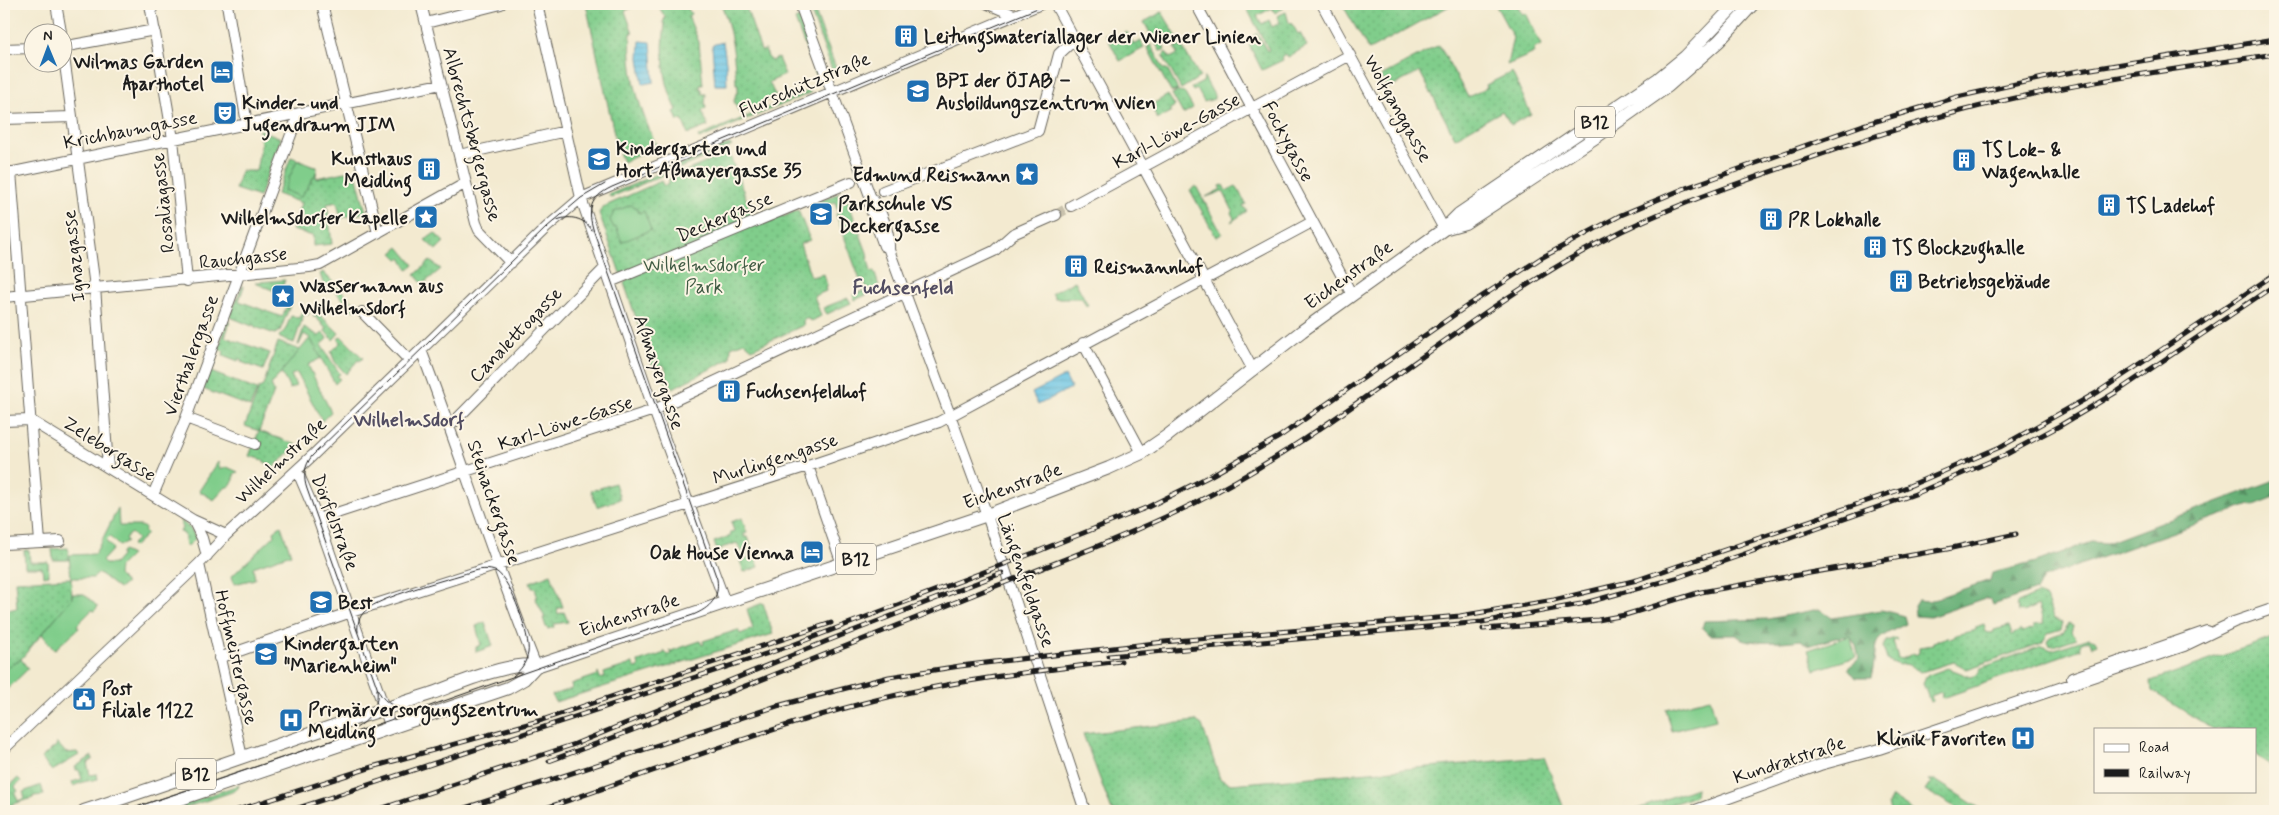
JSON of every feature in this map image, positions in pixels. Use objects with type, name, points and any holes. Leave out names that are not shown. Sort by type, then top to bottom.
[{"type":"main road","name":"Eichenstraße","points":[[84,811],[385,708],[502,670],[523,665],[536,666],[987,515],[1109,468],[1142,453],[1352,295],[1444,229],[1459,214],[1658,79],[1685,56],[1736,4]]},
{"type":"main road","name":"Eichenstraße","points":[[1444,229],[1465,223],[1596,137],[1668,86],[1719,41],[1753,4]]},
{"type":"main road","name":"Eichenstraße","points":[[145,811],[508,688],[524,679],[536,666]]},
{"type":"street","points":[[56,4],[59,22]]},
{"type":"street","name":"Rosaliagasse","points":[[150,4],[173,139],[188,281]]},
{"type":"street","points":[[226,4],[247,124]]},
{"type":"street","points":[[322,4],[378,232]]},
{"type":"street","name":"Albrechtsbergergasse","points":[[421,4],[476,224],[511,263]]},
{"type":"street","points":[[426,23],[501,4]]},
{"type":"street","name":"Aßmayergasse","points":[[537,4],[581,198],[654,410],[725,602]]},
{"type":"street","name":"Längenfeldgasse","points":[[800,4],[870,196],[877,205],[889,242],[889,250],[987,515],[1085,811]]},
{"type":"street","points":[[988,4],[1014,15]]},
{"type":"street","name":"Flurschützstraße","points":[[581,198],[1041,4]]},
{"type":"street","points":[[1055,4],[1253,370]]},
{"type":"street","name":"Fockygasse","points":[[1196,4],[1352,295]]},
{"type":"street","name":"Wolfganggasse","points":[[1322,4],[1444,229]]},
{"type":"street","points":[[72,44],[155,30]]},
{"type":"street","points":[[883,191],[1038,130],[1059,54],[1074,40]]},
{"type":"street","points":[[4,49],[22,48]]},
{"type":"street","name":"Karl-Löwe-Gasse","points":[[1071,206],[1350,55]]},
{"type":"street","name":"Ignazgasse","points":[[66,72],[95,287],[108,466]]},
{"type":"street","name":"Krichbaumgasse","points":[[7,173],[441,84]]},
{"type":"street","name":"Vierthalergasse","points":[[153,496],[186,418],[299,113]]},
{"type":"street","points":[[4,120],[72,117]]},
{"type":"street","points":[[459,154],[566,130]]},
{"type":"street","points":[[7,173],[21,296],[40,542]]},
{"type":"street","name":"Deckergasse","points":[[610,282],[851,182]]},
{"type":"street","name":"Rauchgasse","points":[[4,297],[95,287],[188,281],[320,265],[466,183]]},
{"type":"street","name":"Wilhelmstraße","points":[[4,749],[199,564],[226,534],[298,470],[511,263],[581,198]]},
{"type":"street","name":"Karl-Löwe-Gasse","points":[[318,519],[467,473],[654,410],[994,251],[1013,234],[1056,215]]},
{"type":"street","name":"Murlingengasse","points":[[219,658],[351,612],[808,466],[939,422],[1312,222]]},
{"type":"street","name":"Canalettogasse","points":[[450,426],[605,268]]},
{"type":"street","points":[[362,312],[410,361]]},
{"type":"street","points":[[1083,344],[1142,453]]},
{"type":"street","name":"Steinackergasse","points":[[421,350],[536,666]]},
{"type":"street","points":[[186,418],[255,444]]},
{"type":"street","points":[[4,421],[30,420]]},
{"type":"street","name":"Zeleborgasse","points":[[30,420],[108,466],[193,520],[226,534]]},
{"type":"street","points":[[808,466],[842,564]]},
{"type":"street","name":"Dörfelstraße","points":[[298,470],[318,519],[391,728]]},
{"type":"street","points":[[193,520],[202,538],[207,556]]},
{"type":"street","points":[[4,544],[60,541]]},
{"type":"street","name":"Hoffmeistergasse","points":[[199,564],[242,757]]},
{"type":"street","name":"Kundratstraße","points":[[1693,811],[1820,765],[1879,749],[2040,694],[2090,670],[2275,608]]},
{"type":"green space","points":[[586,4],[638,5],[625,11],[633,33],[631,33],[631,63],[633,78],[645,119],[657,147],[623,162],[617,147]]},
{"type":"green space","points":[[657,4],[680,4],[682,9],[687,7],[691,14],[688,16],[699,42],[703,85],[700,85],[700,89],[702,89],[702,94],[706,94],[706,108],[702,111],[708,126],[688,134],[682,119],[678,121],[674,112],[677,110],[666,79],[663,57],[665,24],[663,23],[665,17]]},
{"type":"green space","points":[[721,4],[745,4],[761,51],[765,50],[770,61],[778,58],[785,75],[769,82],[776,97],[739,113],[734,101],[736,93],[738,93],[738,84],[736,84],[732,42]]},
{"type":"green space","points":[[808,4],[812,4],[837,71],[835,73],[833,73]]},
{"type":"green space","points":[[1272,4],[1284,8],[1275,13],[1272,8],[1257,16],[1262,24],[1269,20],[1272,27],[1280,23],[1277,16],[1286,12],[1289,23],[1292,24],[1298,34],[1300,33],[1307,46],[1288,57],[1286,54],[1282,57],[1283,60],[1262,70],[1249,45],[1253,43],[1251,38],[1257,33],[1267,51],[1269,50],[1245,5]]},
{"type":"green space","points":[[1342,4],[1453,4],[1369,50]]},
{"type":"green space","points":[[1495,4],[1517,4],[1522,14],[1526,13],[1541,45],[1534,49],[1534,53],[1507,65],[1513,37]]},
{"type":"green space","points":[[1162,12],[1178,39],[1174,45],[1171,40],[1163,44],[1165,50],[1160,51],[1144,22]]},
{"type":"green space","points":[[799,18],[821,79],[818,81],[795,20]]},
{"type":"green space","points":[[1110,32],[1114,39],[1127,32],[1134,45],[1141,41],[1144,48],[1120,61],[1105,34]]},
{"type":"green space","points":[[1151,45],[1178,90],[1171,92],[1147,47]]},
{"type":"green space","points":[[1439,45],[1468,97],[1487,88],[1486,85],[1512,72],[1531,114],[1511,125],[1502,111],[1455,138],[1420,72],[1388,88],[1381,76]]},
{"type":"green space","points":[[1178,46],[1183,48],[1200,77],[1181,89],[1163,56],[1166,52],[1170,58],[1178,54],[1175,48]]},
{"type":"green space","points":[[1204,77],[1214,95],[1214,99],[1204,102],[1197,89],[1193,91],[1191,88],[1203,82]]},
{"type":"green space","points":[[810,90],[810,93],[699,139],[698,137]]},
{"type":"green space","points":[[1179,91],[1184,92],[1193,108],[1183,114],[1172,94]]},
{"type":"green space","points":[[1168,95],[1175,106],[1170,109],[1171,112],[1157,119],[1151,105]]},
{"type":"green space","points":[[259,129],[281,138],[259,197],[235,189],[241,171],[256,171],[261,145]]},
{"type":"green space","points":[[729,144],[732,146],[611,197],[608,195]]},
{"type":"green space","name":"Wilhelmsdorfer Park","points":[[729,153],[753,217],[779,206],[783,217],[798,210],[810,240],[800,244],[811,277],[824,274],[827,286],[825,287],[826,291],[814,296],[821,316],[812,321],[805,318],[804,325],[752,349],[744,342],[731,347],[730,359],[673,388],[663,379],[667,374],[664,365],[653,368],[624,283],[629,278],[620,273],[599,213],[603,207],[661,181],[664,186],[669,184],[669,178]]},
{"type":"green space","points":[[291,157],[317,167],[316,178],[355,170],[366,212],[341,218],[337,202],[327,204],[332,244],[313,246],[313,236],[292,230],[301,203],[277,194]]},
{"type":"green space","points":[[297,160],[317,168],[316,173],[301,197],[284,190]]},
{"type":"green space","points":[[1223,185],[1226,191],[1236,186],[1246,204],[1243,206],[1247,211],[1231,222],[1234,218],[1231,213],[1233,211],[1223,191],[1206,197],[1221,189],[1220,186]]},
{"type":"green space","points":[[1196,186],[1222,234],[1216,237],[1190,190]]},
{"type":"green space","points":[[844,191],[869,258],[871,272],[874,271],[880,289],[855,300],[853,295],[867,289],[863,279],[860,280],[836,214],[839,213],[835,202],[821,207],[818,202]]},
{"type":"green space","points":[[631,205],[637,208],[639,213],[644,211],[651,230],[622,242],[616,227],[614,228],[610,220],[614,212]]},
{"type":"green space","points":[[435,233],[444,242],[436,250],[425,240]]},
{"type":"green space","points":[[399,247],[414,265],[408,270],[401,258],[398,259],[392,253]]},
{"type":"green space","points":[[430,261],[441,269],[423,284],[415,275]]},
{"type":"green space","points":[[323,272],[358,307],[354,311],[332,288],[324,286],[320,274]]},
{"type":"green space","points":[[285,280],[280,293],[255,283],[257,282]]},
{"type":"green space","points":[[1075,281],[1088,305],[1086,306],[1082,298],[1055,298],[1052,293]]},
{"type":"green space","points":[[242,286],[244,286],[239,301],[282,317],[288,303],[291,303],[280,331],[275,334],[255,327],[253,324],[252,326],[230,317]]},
{"type":"green space","points":[[848,298],[851,303],[827,314],[823,308]]},
{"type":"green space","points":[[303,309],[310,311],[308,315],[304,314],[294,343],[280,338],[279,336],[285,330],[291,316],[299,318]]},
{"type":"green space","points":[[314,313],[319,314],[339,333],[333,340],[316,317],[313,317]]},
{"type":"green space","points":[[228,321],[230,322],[225,337],[270,353],[263,370],[241,362],[242,359],[238,361],[223,355],[224,351],[218,349]]},
{"type":"green space","points":[[304,327],[319,336],[323,333],[328,339],[321,345],[340,374],[337,376],[340,379],[335,384],[310,338],[304,334],[298,345]]},
{"type":"green space","points":[[341,336],[363,358],[360,361],[358,360],[346,374],[335,362],[331,352],[341,342],[338,339]]},
{"type":"green space","points":[[310,338],[321,358],[308,365],[331,412],[322,421],[297,373],[291,375],[296,386],[290,389],[282,374],[278,376]]},
{"type":"green space","points":[[278,342],[300,350],[271,385],[274,392],[259,431],[245,426],[259,388],[263,386]]},
{"type":"green space","points":[[215,357],[217,358],[211,372],[257,390],[250,407],[203,389]]},
{"type":"green space","points":[[259,431],[297,445],[271,470],[270,464],[264,462],[264,460],[249,456]]},
{"type":"green space","points":[[218,462],[220,470],[227,467],[238,472],[234,474],[234,480],[229,487],[226,487],[214,500],[199,491]]},
{"type":"green space","points":[[2275,480],[2275,497],[2043,578],[2037,590],[1993,605],[1991,600],[1985,598],[1930,617],[1915,616],[1914,606],[1918,600],[1928,601],[1990,580],[1992,573],[2036,562],[2091,542],[2107,543]]},
{"type":"green space","points":[[615,483],[620,499],[597,507],[591,491]]},
{"type":"green space","points":[[118,508],[119,526],[141,526],[146,529],[144,531],[147,534],[133,547],[131,545],[137,539],[131,533],[125,538],[127,541],[119,546],[110,537],[106,541],[113,549],[102,561],[105,564],[114,564],[123,551],[131,555],[119,567],[118,575],[126,583],[119,589],[99,573],[93,578],[71,578],[69,555],[95,554]]},
{"type":"green space","points":[[742,518],[747,533],[744,534],[744,537],[748,537],[759,567],[744,572],[740,561],[752,557],[751,554],[744,555],[737,543],[717,551],[714,542],[731,536],[730,533],[734,531],[731,522]]},
{"type":"green space","points":[[180,520],[191,529],[196,538],[188,546],[186,545],[184,534],[180,532],[182,528]]},
{"type":"green space","points":[[281,526],[291,554],[253,567],[255,579],[234,584],[232,576],[275,535],[274,531]]},
{"type":"green space","points":[[68,548],[69,560],[53,560],[52,549]]},
{"type":"green space","points":[[24,550],[29,550],[30,562],[48,562],[49,575],[43,576],[42,567],[25,567]]},
{"type":"green space","points":[[551,574],[563,607],[557,609],[558,614],[564,612],[568,622],[554,624],[554,627],[548,629],[535,597],[537,596],[535,588],[532,588],[530,582]]},
{"type":"green space","points":[[71,578],[72,598],[21,659],[4,670],[4,611],[17,608],[15,581]]},
{"type":"green space","points":[[72,594],[84,594],[98,607],[94,611],[92,610],[77,625],[79,628],[54,650],[42,634],[72,598]]},
{"type":"green space","points":[[2037,594],[2046,598],[2053,617],[2063,623],[2061,629],[2048,633],[2042,643],[1967,669],[1954,662],[1921,672],[1908,665],[1899,665],[1887,660],[1883,647],[1886,641],[1895,638],[1898,640],[1893,641],[1898,658],[1902,659],[1914,653],[1915,655],[1919,653],[1919,647],[1933,645],[1933,642],[1948,637],[1950,639],[1955,637],[1955,635],[1976,630],[1976,627],[1984,624],[1986,632],[1990,633],[2009,626],[2012,635],[2021,630],[2022,632],[2034,628],[2034,625],[2044,624],[2038,605],[2019,612],[2016,604]]},
{"type":"green space","points":[[763,603],[773,634],[555,702],[552,695],[572,689],[571,684],[598,675],[598,673],[601,679],[605,677],[604,673],[632,662],[635,668],[639,667],[638,662],[665,653],[664,651],[668,655],[671,654],[669,650],[671,651],[700,641],[702,645],[704,644],[703,641],[738,630],[740,634],[753,629],[747,609]]},
{"type":"green space","points":[[1819,609],[1832,618],[1882,610],[1904,616],[1906,624],[1884,635],[1876,644],[1871,678],[1856,678],[1848,668],[1859,659],[1856,646],[1850,636],[1839,637],[1808,646],[1801,640],[1758,642],[1749,641],[1736,635],[1709,635],[1702,628],[1704,621],[1768,619]]},
{"type":"green space","points":[[485,622],[493,646],[476,652],[476,647],[481,645],[476,626]]},
{"type":"green space","points":[[2068,624],[2073,626],[2071,632],[2077,638],[2053,646],[2049,645],[2047,641],[2050,637],[2064,632]]},
{"type":"green space","points":[[1850,636],[1856,657],[1815,670],[1808,650]]},
{"type":"green space","points":[[2275,637],[2275,768],[2256,756],[2256,728],[2211,728],[2152,691],[2151,681]]},
{"type":"green space","points":[[2089,638],[2095,640],[2097,644],[2092,646],[2089,640],[2080,644],[2081,649],[1943,698],[1941,692],[1931,696],[1933,701],[1930,702],[1923,683],[1926,676],[1948,668],[1971,677],[1977,675],[1981,668],[2042,646],[2052,650]]},
{"type":"green space","points":[[21,659],[28,669],[4,692],[4,670]]},
{"type":"green space","points":[[1710,698],[1716,720],[1672,731],[1666,709]]},
{"type":"green space","points":[[1196,721],[1202,725],[1220,779],[1231,784],[1544,757],[1565,811],[1112,811],[1083,734]]},
{"type":"green space","points":[[57,743],[66,753],[77,752],[79,755],[52,771],[41,758],[56,746]]},
{"type":"green space","points":[[92,756],[93,759],[87,763],[90,775],[97,774],[98,779],[73,786],[72,782],[82,779],[79,770],[76,770],[75,767]]},
{"type":"green space","points":[[18,778],[21,781],[15,787],[18,791],[15,793],[18,801],[25,798],[23,792],[41,785],[44,795],[33,796],[33,798],[4,809],[4,795],[7,792],[5,790]]},
{"type":"green space","points":[[1928,780],[1935,780],[1984,811],[1962,811],[1937,798],[1925,791],[1931,782]]},
{"type":"green space","points":[[239,785],[232,792],[175,811],[162,811]]},
{"type":"green space","points":[[1696,788],[1695,796],[1652,811],[1632,811]]},
{"type":"green space","points":[[1892,797],[1913,811],[1890,811],[1888,804]]},
{"type":"water","points":[[640,41],[651,42],[654,82],[643,84],[639,58]]},
{"type":"water","points":[[723,42],[727,85],[715,85],[712,45]]},
{"type":"water","points":[[1065,376],[1071,388],[1038,405],[1032,393]]},
{"type":"tunnel","points":[[1056,215],[1071,206]]},
{"type":"tram line","points":[[124,811],[693,615],[709,606],[717,592],[717,579],[594,232],[591,217],[594,200],[612,187],[1047,4]]},
{"type":"tram line","points":[[413,709],[402,708],[388,703],[378,690],[307,489],[305,481],[307,464],[312,456],[547,227],[581,198],[605,184]]},
{"type":"tram line","points":[[555,221],[576,218],[592,230]]},
{"type":"tram line","points":[[358,632],[359,621],[363,613],[384,600],[473,571],[491,570],[497,572],[502,577],[514,597],[526,635],[528,645],[527,657],[523,666],[513,676]]},
{"type":"tram line","points":[[354,729],[365,722],[372,713],[375,707],[377,689]]},
{"type":"tram line","points":[[110,811],[129,805]]},
{"type":"railway","points":[[289,811],[790,646],[1148,507],[1210,476],[1279,437],[1467,306],[1541,258],[1621,215],[1683,189],[1863,125],[1957,97],[2061,74],[2275,39]]},
{"type":"railway","points":[[549,761],[835,651],[1083,552],[1195,503],[1248,474],[1300,442],[1498,304],[1549,271],[1602,241],[1670,209],[1852,144],[1917,123],[2000,101],[2078,85],[2275,54]]},
{"type":"railway","points":[[456,811],[777,706],[889,677],[960,666],[1164,642],[1460,616],[1554,600],[1637,580],[1902,489],[2000,447],[2098,392],[2275,274]]},
{"type":"railway","points":[[1109,656],[1482,622],[1581,604],[1676,578],[1915,494],[2005,455],[2118,391],[2275,285]]},
{"type":"railway","points":[[1483,629],[1598,620],[1625,615],[1701,592],[1947,549],[2016,534]]},
{"type":"railway","points":[[374,811],[575,744],[827,641],[1002,573]]},
{"type":"railway","points":[[235,811],[372,767],[542,720],[831,623]]},
{"type":"railway","points":[[537,811],[740,740],[864,703],[959,683],[1121,661]]},
{"type":"place","name":"Leitungsmateriallager der Wiener Linien","points":[[906,36]]},
{"type":"place","name":"Wilmas Garden Aparthotel","points":[[222,72]]},
{"type":"place","name":"BPI der ÖJAB – Ausbildungszentrum Wien","points":[[918,91]]},
{"type":"place","name":"Kinder- und Jugendraum JIM","points":[[225,113]]},
{"type":"place","name":"Kindergarten und Hort Aßmayergasse 35","points":[[599,159]]},
{"type":"place","name":"TS Lok- & Wagenhalle","points":[[1964,160]]},
{"type":"place","name":"Kunsthaus Meidling","points":[[429,169]]},
{"type":"place","name":"Edmund Reismann","points":[[1027,174]]},
{"type":"place","name":"TS Ladehof","points":[[2109,205]]},
{"type":"place","name":"Parkschule VS Deckergasse","points":[[821,214]]},
{"type":"place","name":"Wilhelmsdorfer Kapelle","points":[[426,217]]},
{"type":"place","name":"PR Lokhalle","points":[[1771,219]]},
{"type":"place","name":"TS Blockzughalle","points":[[1875,247]]},
{"type":"place","name":"Reismannhof","points":[[1076,266]]},
{"type":"place","name":"Betriebsgebäude","points":[[1901,281]]},
{"type":"place","name":"Wassermann aus Wilhelmsdorf","points":[[283,296]]},
{"type":"place","name":"Fuchsenfeldhof","points":[[729,391]]},
{"type":"place","name":"Oak House Vienna","points":[[812,552]]},
{"type":"place","name":"Best","points":[[321,602]]},
{"type":"place","name":"Kindergarten \"Marienheim\"","points":[[266,654]]},
{"type":"place","name":"Post Filiale 1122","points":[[84,699]]},
{"type":"place","name":"Primärversorgungszentrum Meidling","points":[[291,720]]},
{"type":"place","name":"Klinik Favoriten","points":[[2023,738]]},
{"type":"district","name":"Fuchsenfeld","points":[[903,287]]},
{"type":"district","name":"Wilhelmsdorf","points":[[409,419]]}]
